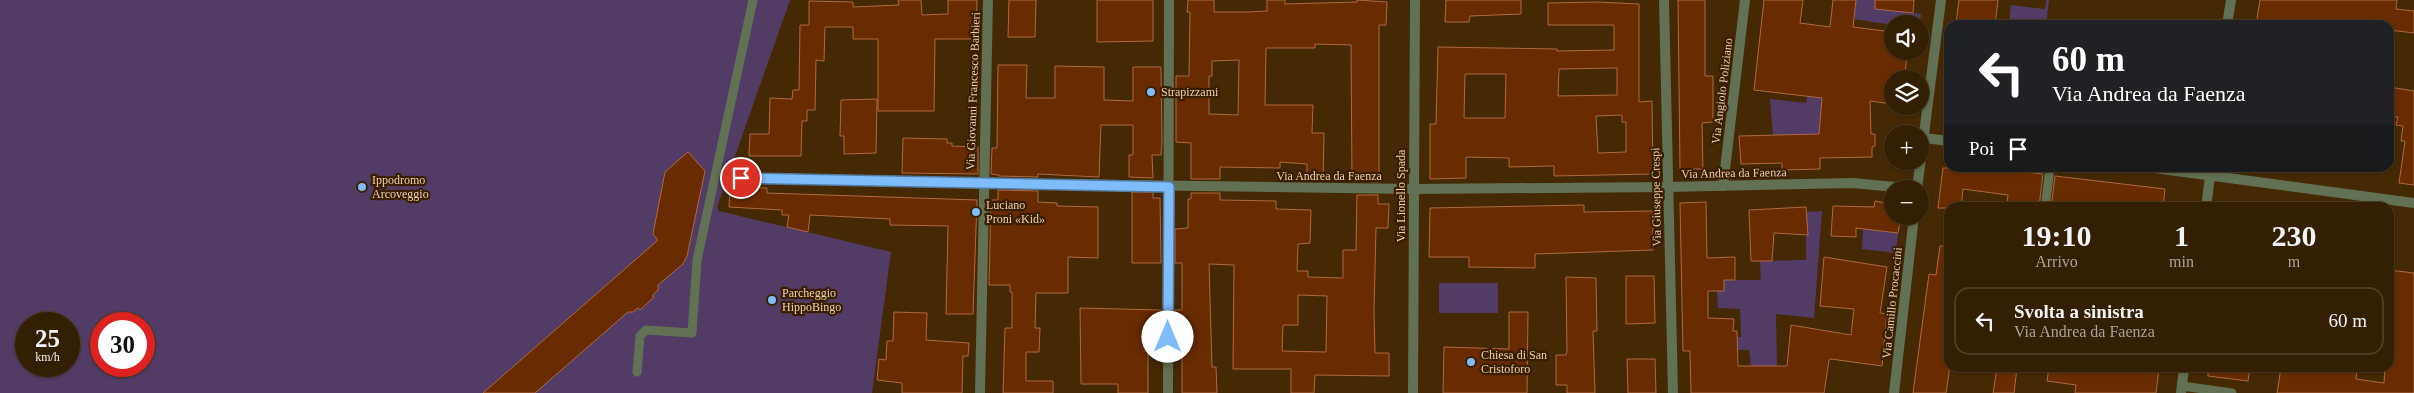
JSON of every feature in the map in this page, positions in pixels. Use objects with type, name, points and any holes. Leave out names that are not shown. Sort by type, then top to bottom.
[{"type":"street","name":"Via Giovanni Francesco Barbieri","points":[[980,393],[988,0]]},
{"type":"street","points":[[1168,393],[1169,0]]},
{"type":"street","name":"Via Lionello Spada","points":[[1413,393],[1415,0]]},
{"type":"street","name":"Via Giuseppe Crespi","points":[[1664,0],[1673,393]]},
{"type":"street","name":"Via Angiolo Poliziano","points":[[1723,186],[1745,0]]},
{"type":"street","points":[[1926,125],[1941,0]]},
{"type":"street","points":[[2228,20],[2231,0]]},
{"type":"street","points":[[1929,139],[1944,140]]},
{"type":"street","points":[[2207,202],[2211,172]]},
{"type":"street","points":[[2217,172],[2414,203]]},
{"type":"street","name":"Via Andrea da Faenza","points":[[983,183],[1413,189],[1852,183],[1884,186]]},
{"type":"street","name":"Via Camillo Procaccini","points":[[1894,393],[1913,225]]},
{"type":"street","points":[[2181,389],[2183,372]]},
{"type":"lane","points":[[637,372],[640,336],[646,330],[692,333],[697,260],[753,0]]},
{"type":"lane","points":[[2046,202],[2050,172]]},
{"type":"lane","name":"Via Andrea da Faenza","points":[[741,178],[983,183]]},
{"type":"lane","points":[[2181,389],[2232,393]]},
{"type":"shaded area","name":"Ippodromo Arcoveggio","points":[[0,0],[790,0],[717,207],[719,211],[891,252],[872,393],[0,393]]},
{"type":"shaded area","points":[[1856,0],[1882,0],[1881,9],[1921,14],[1884,15],[1884,24],[1854,19]]},
{"type":"shaded area","points":[[2046,0],[2049,0],[2047,20],[2010,20],[2011,5],[2045,9]]},
{"type":"shaded area","points":[[1809,86],[1825,88],[1820,137],[1773,135],[1770,99],[1806,103]]},
{"type":"shaded area","points":[[1864,206],[1874,206],[1871,230],[1898,233],[1896,253],[1862,249]]},
{"type":"shaded area","points":[[1822,211],[1814,318],[1776,314],[1777,366],[1751,366],[1749,350],[1737,350],[1737,337],[1741,337],[1740,309],[1718,308],[1717,291],[1724,291],[1724,280],[1761,280],[1760,261],[1806,260],[1806,212]]},
{"type":"shaded area","points":[[1439,283],[1498,283],[1498,313],[1439,313]]},
{"type":"building","points":[[898,0],[921,0],[922,15],[948,14],[948,0],[977,0],[976,39],[935,39],[934,111],[878,111],[878,39],[853,39],[853,27],[825,27],[824,61],[816,60],[815,110],[807,110],[807,121],[802,121],[801,156],[749,156],[750,134],[769,134],[770,98],[792,99],[793,90],[799,90],[800,25],[809,25],[809,1],[853,2],[853,7],[899,5]]},
{"type":"building","points":[[1009,0],[1036,0],[1035,37],[1008,37]]},
{"type":"building","points":[[1097,0],[1153,0],[1153,41],[1097,42]]},
{"type":"building","points":[[1188,0],[1214,0],[1214,12],[1267,11],[1267,0],[1285,0],[1285,4],[1357,2],[1357,0],[1387,2],[1386,25],[1379,25],[1379,182],[1352,181],[1351,45],[1315,44],[1315,48],[1266,48],[1265,105],[1313,105],[1312,133],[1324,133],[1323,181],[1307,181],[1307,164],[1280,162],[1280,168],[1220,167],[1220,179],[1191,179],[1191,143],[1176,142],[1176,76],[1189,76],[1190,12],[1187,12]],"holes":[[[1239,60],[1238,115],[1209,114],[1209,76],[1212,76],[1212,61]]]},
{"type":"building","points":[[1446,0],[1521,0],[1521,14],[1470,16],[1469,22],[1445,22]]},
{"type":"building","points":[[1678,0],[1705,0],[1705,76],[1713,76],[1713,122],[1702,123],[1703,169],[1680,169]]},
{"type":"building","points":[[1764,0],[1803,0],[1800,23],[1830,27],[1833,0],[1856,0],[1853,27],[1884,31],[1884,60],[1907,60],[1905,70],[1884,70],[1884,103],[1870,101],[1871,134],[1875,134],[1875,146],[1872,147],[1872,157],[1820,158],[1820,169],[1782,170],[1782,163],[1741,164],[1739,136],[1819,134],[1822,98],[1754,90]]},
{"type":"building","points":[[1875,0],[1914,0],[1913,13],[1875,9]]},
{"type":"building","points":[[1959,0],[1998,0],[1996,20],[1956,20]]},
{"type":"building","points":[[2260,0],[2397,0],[2396,9],[2414,11],[2414,33],[2394,31],[2394,20],[2257,20]]},
{"type":"building","points":[[1597,2],[1639,4],[1639,102],[1652,101],[1653,174],[1554,176],[1554,166],[1509,167],[1509,158],[1466,157],[1466,178],[1430,179],[1430,124],[1436,124],[1438,47],[1557,49],[1557,51],[1614,50],[1614,25],[1548,25],[1548,3]],"holes":[[[1617,68],[1617,95],[1558,96],[1559,69]],[[1465,74],[1506,74],[1505,118],[1464,118]],[[1622,115],[1622,122],[1626,122],[1626,152],[1598,153],[1596,116]]]},
{"type":"building","points":[[998,65],[1027,65],[1026,98],[1055,98],[1055,66],[1104,67],[1104,100],[1133,101],[1133,67],[1161,67],[1162,142],[1161,155],[1152,155],[1153,178],[1129,177],[1129,155],[1133,155],[1133,125],[1101,125],[1099,177],[1038,174],[1038,177],[999,176],[991,174],[992,148],[997,148]]},
{"type":"building","points":[[2394,88],[2414,91],[2414,185],[2399,183],[2405,141],[2401,141],[2403,126],[2396,125],[2398,117],[2394,117]]},
{"type":"building","points":[[877,99],[876,153],[844,154],[844,136],[840,136],[841,100]]},
{"type":"building","points":[[903,138],[947,139],[947,143],[952,143],[952,146],[978,147],[978,174],[902,173]]},
{"type":"building","points":[[688,152],[705,171],[687,256],[683,264],[658,285],[658,290],[652,296],[654,297],[640,310],[638,308],[633,312],[628,312],[535,393],[483,393],[658,240],[653,234],[665,172]]},
{"type":"building","points":[[1943,168],[1944,172],[2025,172],[2043,174],[2040,202],[2007,202],[2008,195],[1963,189],[1962,202],[1944,202],[1944,208],[1938,208]]},
{"type":"building","points":[[2055,176],[2165,189],[2164,202],[2052,202]]},
{"type":"building","points":[[740,187],[767,188],[767,193],[977,200],[973,314],[946,314],[948,226],[890,225],[890,219],[810,215],[808,232],[787,227],[789,215],[782,215],[782,210],[729,207],[730,189],[740,189]]},
{"type":"building","points":[[998,190],[1038,191],[1038,202],[1057,203],[1057,206],[1098,207],[1098,258],[1068,257],[1068,293],[1036,293],[1035,328],[1040,328],[1039,352],[1026,352],[1026,381],[1053,381],[1053,393],[1003,393],[1005,328],[1012,328],[1012,292],[1010,292],[1010,285],[989,285],[991,200],[998,200]]},
{"type":"building","points":[[1132,192],[1153,192],[1153,198],[1160,198],[1161,263],[1132,263]]},
{"type":"building","points":[[1191,193],[1220,193],[1220,200],[1276,201],[1276,209],[1311,210],[1310,243],[1298,244],[1297,271],[1308,271],[1308,277],[1343,278],[1343,250],[1356,250],[1357,195],[1378,195],[1378,204],[1389,204],[1388,228],[1376,228],[1374,311],[1375,353],[1389,353],[1389,376],[1315,375],[1314,393],[1291,393],[1291,369],[1233,369],[1234,265],[1209,264],[1212,367],[1216,367],[1217,393],[1182,393],[1182,334],[1175,334],[1175,310],[1182,310],[1182,263],[1175,263],[1175,229],[1188,228],[1188,199],[1191,199]],"holes":[[[1298,295],[1327,296],[1326,352],[1282,351],[1283,325],[1298,325]]]},
{"type":"building","points":[[1875,201],[1884,203],[1884,225],[1899,225],[1898,233],[1856,228],[1856,237],[1831,236],[1833,206],[1874,207]]},
{"type":"building","points":[[1706,202],[1707,258],[1735,257],[1735,280],[1724,280],[1724,291],[1708,291],[1708,318],[1734,319],[1733,331],[1737,331],[1738,366],[1787,366],[1791,325],[1851,335],[1854,309],[1820,306],[1824,257],[1887,267],[1880,313],[1887,314],[1882,366],[1831,359],[1829,360],[1824,393],[1691,393],[1690,351],[1683,351],[1680,203]]},
{"type":"building","points":[[1584,205],[1584,212],[1653,211],[1653,250],[1535,254],[1535,268],[1469,267],[1469,257],[1429,257],[1430,208]]},
{"type":"building","points":[[1806,207],[1808,235],[1774,233],[1772,261],[1751,261],[1749,210]]},
{"type":"building","points":[[1940,246],[1944,246],[1944,372],[1949,372],[1946,393],[1913,393],[1929,274],[1936,275]]},
{"type":"building","points":[[2394,271],[2414,273],[2414,393],[2277,393],[2280,372],[2357,372],[2356,379],[2384,383],[2385,372],[2394,372]]},
{"type":"building","points":[[1626,276],[1654,276],[1655,323],[1626,324]]},
{"type":"building","points":[[1566,277],[1596,278],[1597,331],[1593,331],[1595,393],[1567,393],[1567,385],[1556,385],[1556,355],[1566,355],[1567,351]]},
{"type":"building","points":[[1080,308],[1161,310],[1161,334],[1148,333],[1148,393],[1118,393],[1118,384],[1081,384]]},
{"type":"building","points":[[894,312],[927,313],[926,340],[969,343],[968,356],[963,356],[962,393],[902,393],[902,383],[877,380],[879,359],[886,360],[887,341],[893,341]]},
{"type":"building","points":[[1509,312],[1528,312],[1527,393],[1443,393],[1444,347],[1509,349]]},
{"type":"building","points":[[1627,359],[1655,359],[1656,393],[1628,393]]},
{"type":"building","points":[[1996,372],[2017,372],[2014,393],[1993,393]]},
{"type":"building","points":[[2048,372],[2159,372],[2156,393],[2075,393],[2076,385],[2047,381]]},
{"type":"building","points":[[2208,372],[2249,372],[2248,381],[2208,376]]},
{"type":"place","name":"Strapizzami","points":[[1151,92]]},
{"type":"place","name":"Ippodromo Arcoveggio","points":[[362,187]]},
{"type":"place","name":"Luciano Proni «Kid»","points":[[976,212]]},
{"type":"place","name":"Parcheggio HippoBingo","points":[[772,300]]},
{"type":"place","name":"Chiesa di San Cristoforo","points":[[1471,362]]},
{"type":"route","points":[[741,178],[1169,187],[1168,337]]}]
